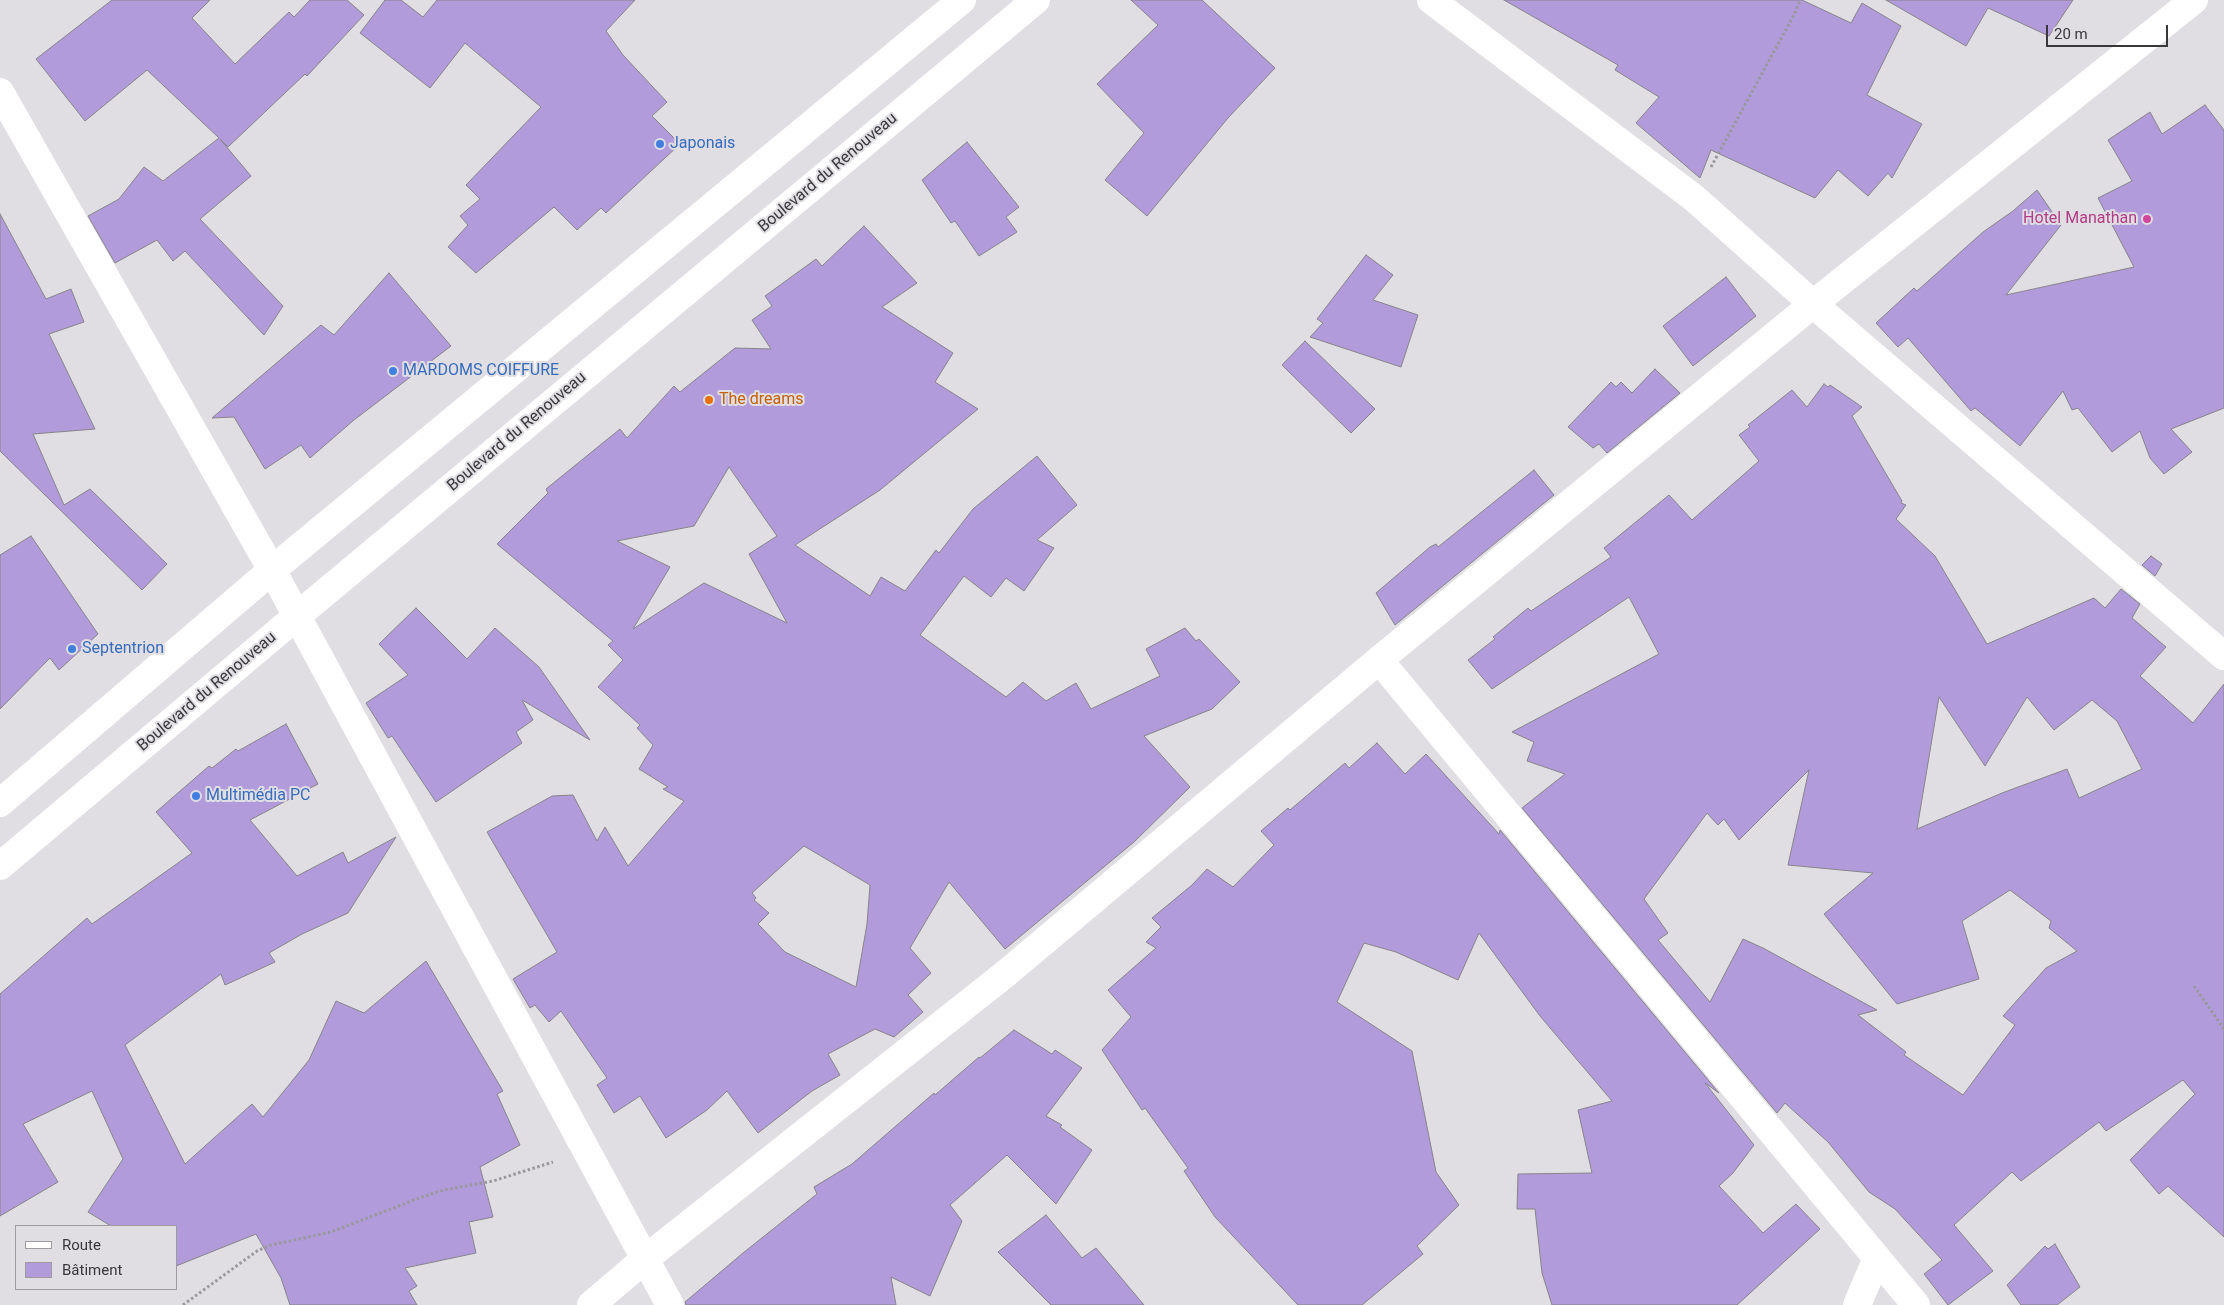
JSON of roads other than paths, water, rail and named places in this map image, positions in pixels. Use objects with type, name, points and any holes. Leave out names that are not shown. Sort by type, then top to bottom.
[{"type":"main road","points":[[0,804],[272,570],[962,0]]},
{"type":"main road","name":"Boulevard du Renouveau","points":[[0,866],[1036,0]]},
{"type":"main road","points":[[1431,0],[1694,198],[1813,304],[2224,656]]},
{"type":"main road","points":[[591,1305],[645,1259],[1004,975],[1380,660],[1813,304],[2194,0]]},
{"type":"main road","points":[[0,92],[272,570],[588,1150],[670,1305]]},
{"type":"main road","points":[[1380,660],[1916,1305]]},
{"type":"main road","points":[[1857,1305],[1877,1258]]},
{"type":"place","name":"Japonais","points":[[660,144]]},
{"type":"place","name":"Hotel Manathan","points":[[2147,219]]},
{"type":"place","name":"MARDOMS COIFFURE","points":[[393,371]]},
{"type":"place","name":"The dreams","points":[[709,400]]},
{"type":"place","name":"Septentrion","points":[[72,649]]},
{"type":"place","name":"Multimédia PC","points":[[196,796]]}]
